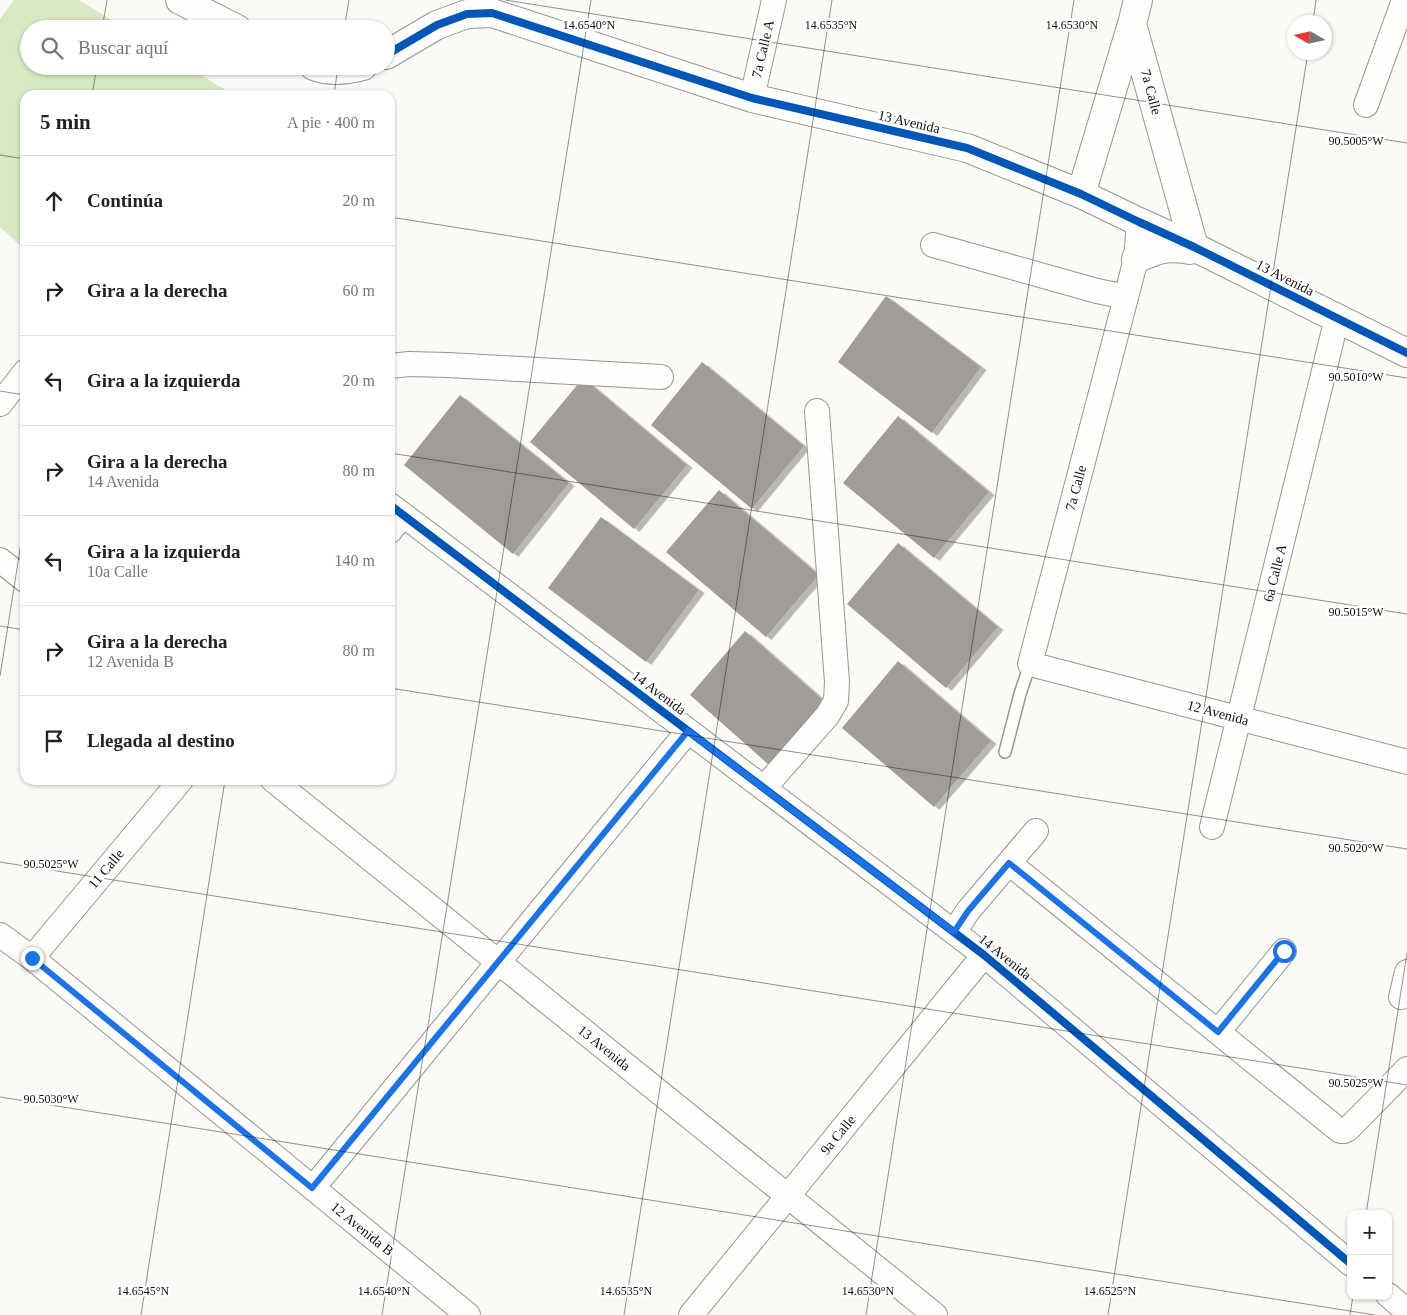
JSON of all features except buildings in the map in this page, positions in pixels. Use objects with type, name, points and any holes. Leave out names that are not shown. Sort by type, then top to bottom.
[{"type":"street","points":[[180,0],[219,20]]},
{"type":"street","name":"7a Calle A","points":[[752,98],[774,0]]},
{"type":"street","points":[[1366,105],[1404,0]]},
{"type":"street","name":"13 Avenida","points":[[395,50],[437,26],[466,14],[493,6],[752,98],[967,148],[1081,194],[1200,250],[1407,353]]},
{"type":"street","name":"7a Calle","points":[[1081,194],[1135,12]]},
{"type":"street","name":"7a Calle","points":[[1135,12],[1200,250]]},
{"type":"street","name":"7a Calle","points":[[1030,664],[1136,260],[1139,222]]},
{"type":"street","points":[[933,245],[1097,291],[1126,297]]},
{"type":"street","points":[[1136,260],[1155,250],[1174,248],[1200,250]]},
{"type":"street","name":"6a Calle A","points":[[1212,827],[1337,318]]},
{"type":"street","points":[[395,365],[448,365],[661,377]]},
{"type":"street","points":[[0,404],[20,378]]},
{"type":"street","points":[[764,788],[827,716],[836,701],[836,672],[817,411]]},
{"type":"street","name":"14 Avenida","points":[[395,518],[688,731],[984,955],[1347,1261]]},
{"type":"street","points":[[0,560],[20,576]]},
{"type":"street","name":"12 Avenida","points":[[1030,664],[1407,762]]},
{"type":"street","points":[[312,1188],[688,731]]},
{"type":"street","name":"11 Calle","points":[[32,958],[177,785]]},
{"type":"street","name":"13 Avenida","points":[[279,785],[935,1315]]},
{"type":"street","points":[[954,932],[968,911],[1036,831]]},
{"type":"street","points":[[1009,863],[1340,1131],[1348,1129],[1407,1069]]},
{"type":"street","name":"12 Avenida B","points":[[0,935],[32,958],[468,1315]]},
{"type":"street","points":[[1218,1032],[1284,951]]},
{"type":"street","name":"9a Calle","points":[[691,1315],[984,955]]},
{"type":"street","points":[[1400,997],[1407,972]]},
{"type":"street","points":[[1392,1298],[1407,1311]]},
{"type":"lane","name":"7a Calle","points":[[1005,752],[1030,664]]},
{"type":"green space","points":[[14,0],[79,0],[111,20],[20,20],[20,75],[201,75],[225,90],[20,90],[20,245],[0,227],[0,19]]},
{"type":"cycle path","points":[[395,50],[437,25],[467,14],[492,13],[752,98],[967,148],[1081,194],[1194,247],[1407,353]]},
{"type":"cycle path","points":[[395,509],[984,955],[1347,1261]]},
{"type":"route","points":[[32,958],[312,1188],[688,731],[954,932],[968,911],[1009,863],[1218,1032],[1284,951]]}]
